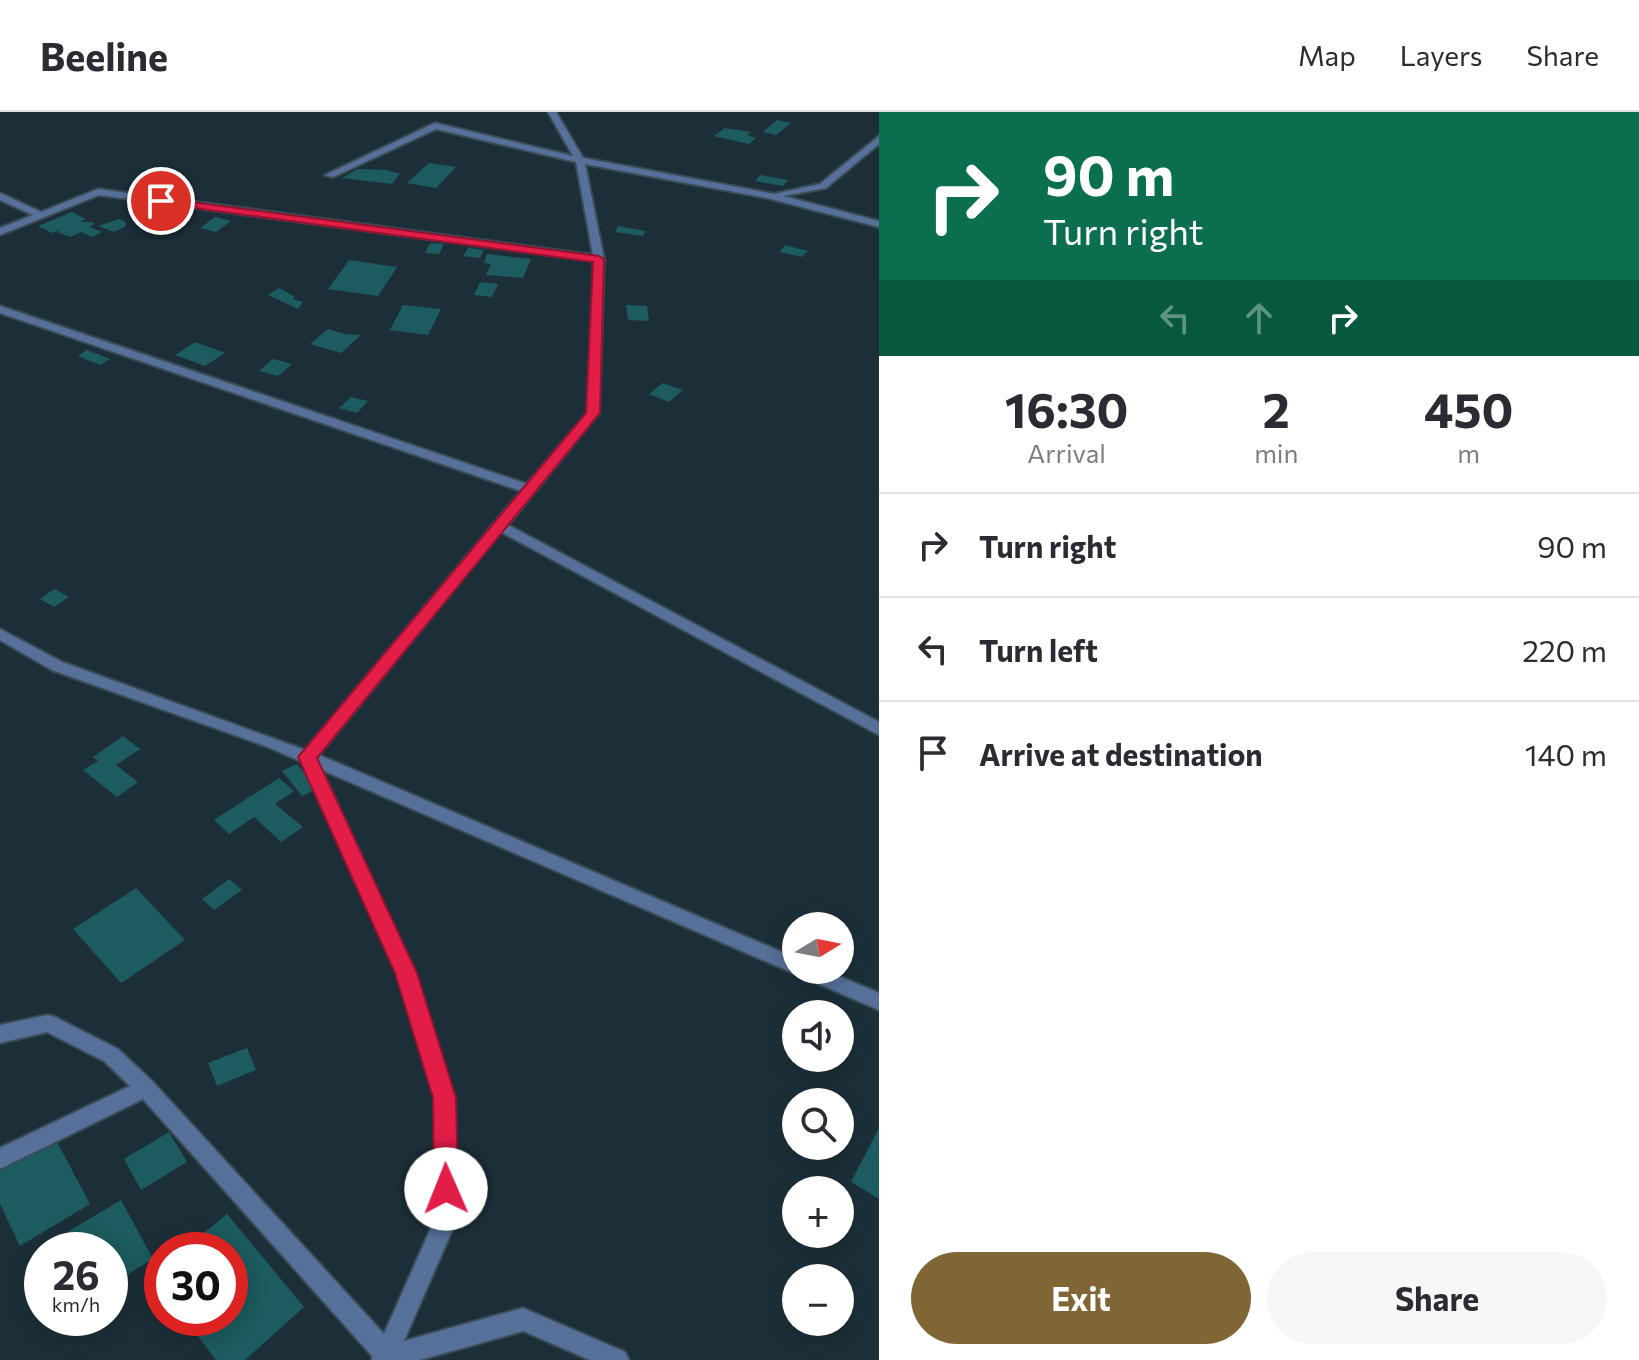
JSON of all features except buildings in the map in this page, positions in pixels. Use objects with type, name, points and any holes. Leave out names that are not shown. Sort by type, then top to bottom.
[{"type":"street","points":[[308,757],[593,413],[599,259],[580,160],[552,112]]},
{"type":"street","points":[[330,175],[435,126],[580,160],[768,195],[879,224]]},
{"type":"street","points":[[768,195],[823,186],[879,139]]},
{"type":"street","points":[[0,232],[98,192],[599,259]]},
{"type":"street","points":[[0,196],[43,216]]},
{"type":"street","points":[[0,309],[529,489]]},
{"type":"street","points":[[498,525],[879,729]]},
{"type":"street","points":[[0,634],[57,666],[308,757],[782,960]]},
{"type":"street","points":[[308,757],[406,973],[445,1098],[446,1219],[385,1359]]},
{"type":"street","points":[[837,984],[879,1002]]},
{"type":"street","points":[[0,1034],[48,1023],[111,1055],[146,1088],[385,1359]]},
{"type":"street","points":[[0,1159],[146,1088]]},
{"type":"street","points":[[385,1359],[523,1319],[617,1360]]},
{"type":"route","points":[[161,201],[599,259],[593,413],[410,630],[308,757],[406,973],[445,1098],[446,1189]]}]
